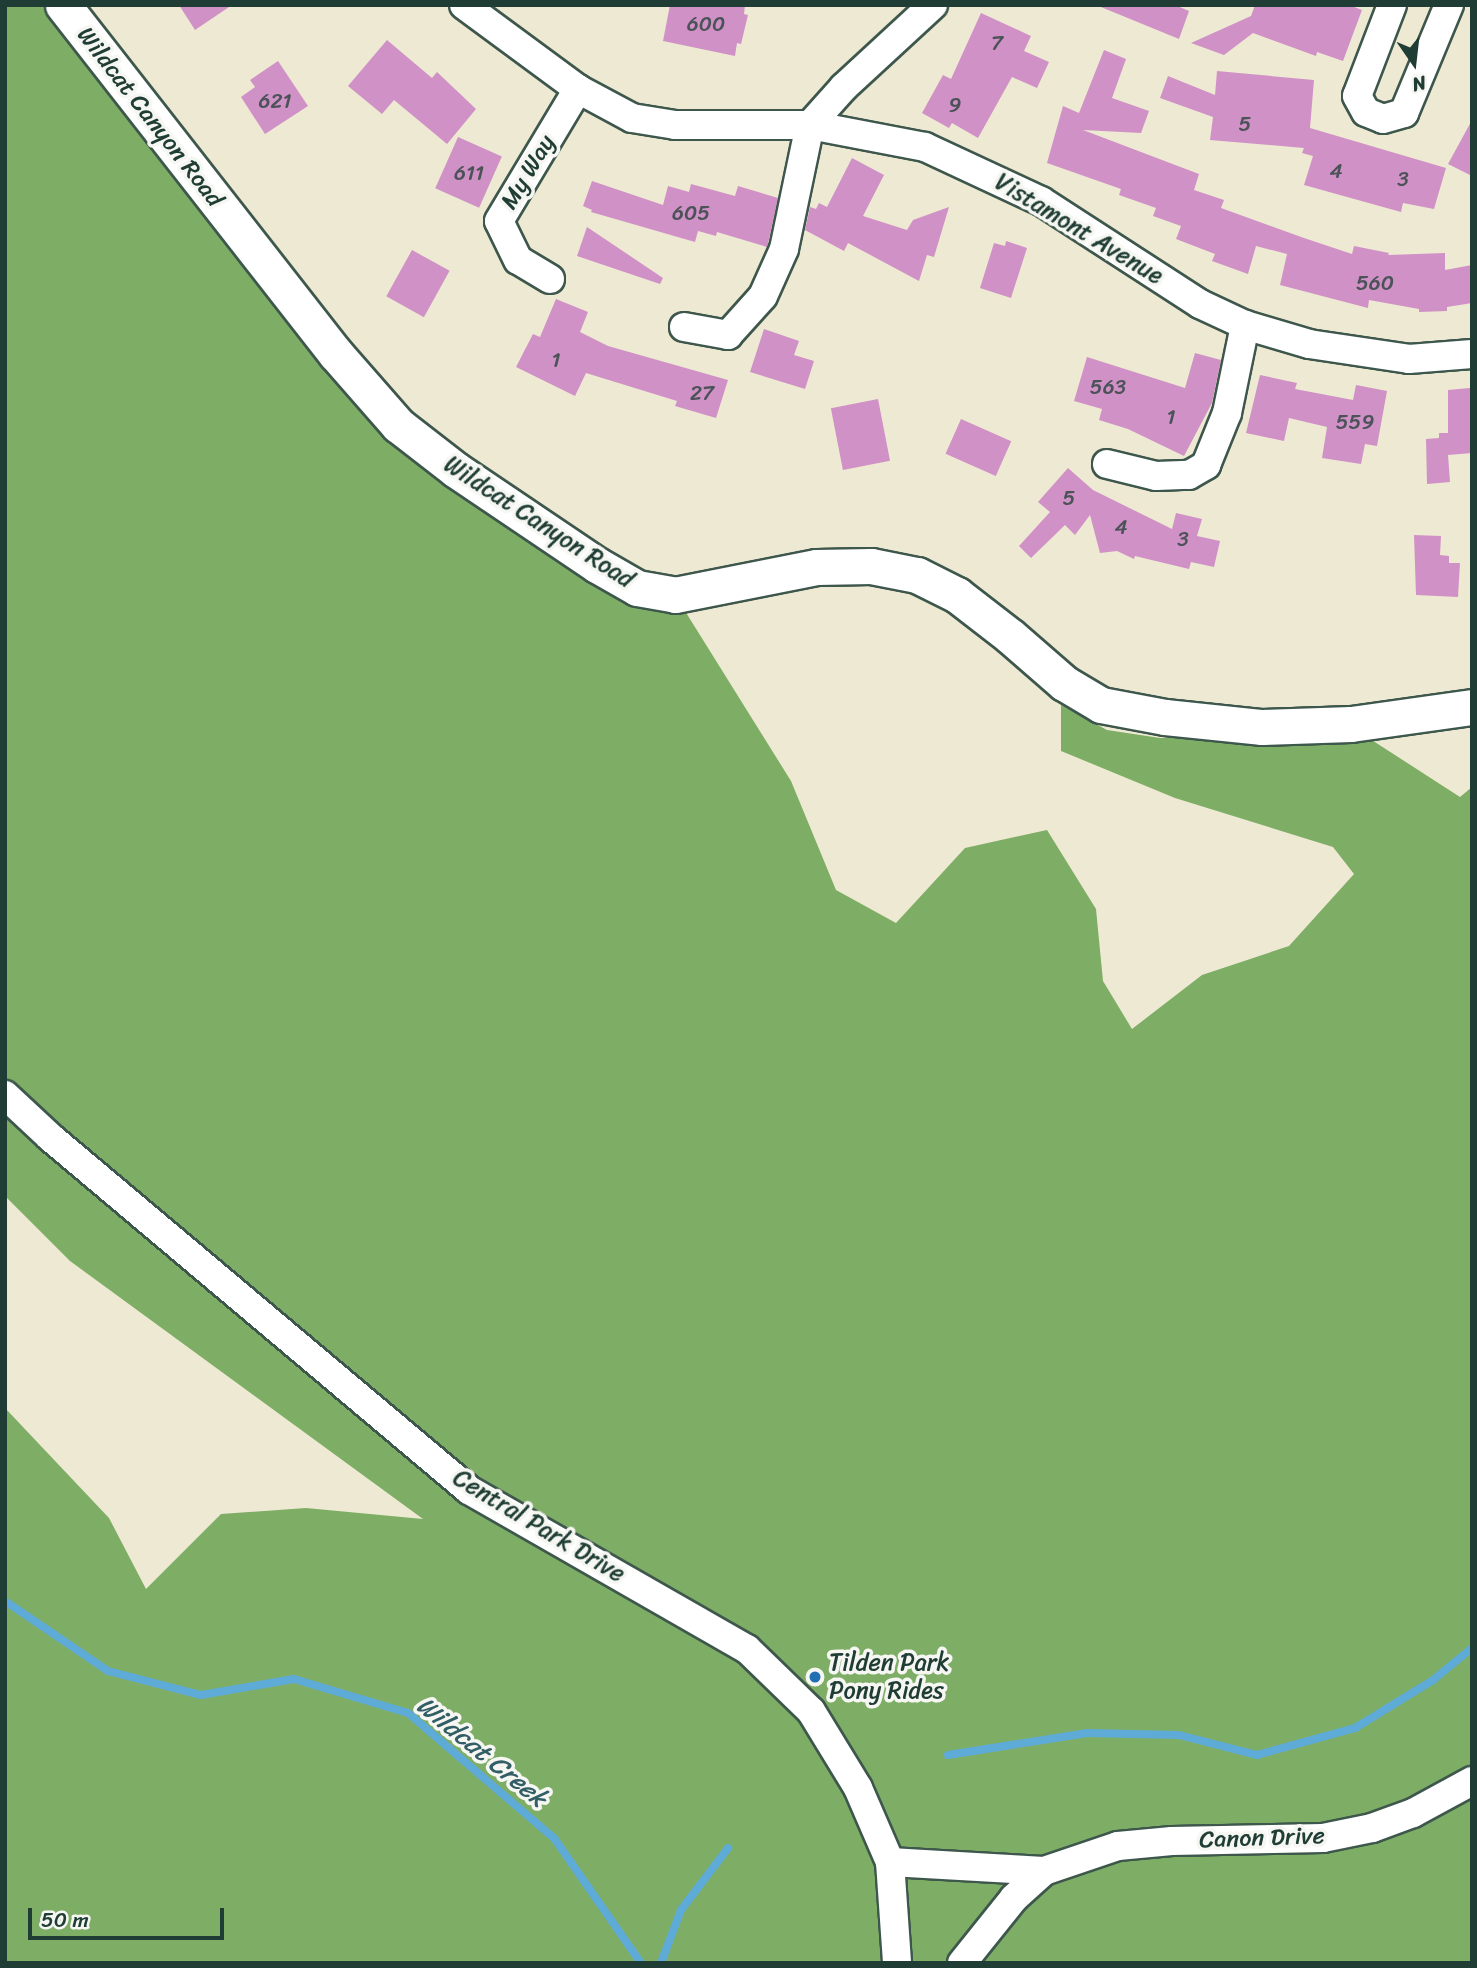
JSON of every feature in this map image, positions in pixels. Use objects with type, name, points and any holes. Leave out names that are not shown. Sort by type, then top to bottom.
[{"type":"street","name":"Wildcat Canyon Road","points":[[63,5],[326,342],[398,425],[456,470],[597,565],[637,588],[675,595],[816,567],[871,566],[916,575],[957,595],[1010,636],[1064,684],[1101,705],[1165,717],[1262,726],[1351,724],[1472,707]]},
{"type":"street","name":"Vistamont Avenue","points":[[464,5],[578,89],[632,118],[675,125],[810,125],[925,147],[989,174],[1041,201],[1200,304],[1245,325],[1309,344],[1409,359],[1472,354]]},
{"type":"street","points":[[684,327],[727,335],[763,296],[784,249],[810,125],[844,87],[933,5]]},
{"type":"street","points":[[1392,5],[1357,96],[1366,112],[1384,119],[1404,113],[1449,5]]},
{"type":"street","name":"My Way","points":[[551,279],[518,260],[499,221],[578,89]]},
{"type":"street","points":[[1107,464],[1156,476],[1189,475],[1206,465],[1227,413],[1245,325]]},
{"type":"street","name":"Central Park Drive","points":[[5,1095],[50,1137],[469,1490],[747,1649],[811,1711],[859,1788],[890,1862],[897,1963]]},
{"type":"street","name":"Canon Drive","points":[[890,1862],[1044,1871],[1118,1846],[1172,1841],[1323,1838],[1372,1828],[1413,1813],[1472,1780]]},
{"type":"street","name":"Canon Drive","points":[[962,1963],[1006,1907],[1044,1871]]},
{"type":"green space","points":[[5,5],[63,5],[398,425],[675,595],[791,781],[836,890],[896,923],[965,848],[1047,830],[1096,909],[1103,981],[1132,1029],[1202,975],[1289,946],[1354,874],[1333,847],[1175,798],[1061,751],[1061,705],[1107,730],[1160,738],[1364,735],[1460,797],[1472,787],[1472,1963],[5,1963],[5,1408],[109,1518],[146,1589],[221,1514],[306,1508],[423,1519],[70,1261],[5,1196]]},
{"type":"building","points":[[179,5],[232,5],[195,30]]},
{"type":"building","points":[[670,5],[745,5],[744,14],[748,15],[735,56],[663,41]]},
{"type":"building","points":[[1096,5],[1175,5],[1189,11],[1179,39]]},
{"type":"building","points":[[1255,5],[1349,5],[1362,10],[1343,61],[1317,52],[1316,56],[1253,33],[1224,55],[1191,43],[1251,16]]},
{"type":"building","points":[[981,13],[1031,36],[1024,51],[1049,62],[1037,88],[1012,77],[978,138],[952,123],[949,128],[922,113],[943,75],[951,79]]},
{"type":"building","points":[[387,40],[432,78],[437,72],[476,109],[447,144],[394,100],[382,114],[348,86]]},
{"type":"building","points":[[1104,50],[1126,59],[1112,98],[1149,111],[1141,133],[1083,130],[1199,174],[1194,190],[1224,200],[1221,208],[1304,238],[1352,254],[1354,246],[1389,253],[1388,255],[1445,253],[1445,270],[1472,265],[1472,303],[1447,307],[1447,311],[1419,312],[1419,309],[1369,300],[1368,308],[1280,285],[1287,254],[1256,246],[1248,274],[1212,261],[1215,254],[1176,239],[1181,226],[1153,216],[1156,208],[1119,195],[1121,189],[1047,163],[1063,106],[1079,113]]},
{"type":"building","points":[[278,61],[308,106],[265,134],[241,97],[255,87],[250,80]]},
{"type":"building","points":[[1217,71],[1314,80],[1310,128],[1446,168],[1434,209],[1403,203],[1401,212],[1304,185],[1313,156],[1302,153],[1304,148],[1210,140],[1213,117],[1160,98],[1168,76],[1215,95]]},
{"type":"building","points":[[1472,120],[1472,176],[1448,164]]},
{"type":"building","points":[[458,137],[502,157],[479,208],[435,188]]},
{"type":"building","points":[[852,158],[884,175],[863,216],[907,230],[913,220],[949,207],[934,257],[927,255],[919,281],[848,243],[844,251],[805,230],[810,207],[816,209],[819,203],[827,207]]},
{"type":"building","points":[[592,181],[663,205],[668,186],[689,192],[691,184],[735,196],[738,186],[778,198],[767,247],[717,232],[716,236],[698,231],[695,242],[591,212],[592,210],[583,206]]},
{"type":"building","points":[[587,227],[663,278],[660,284],[577,256]]},
{"type":"building","points":[[1006,241],[1027,248],[1011,298],[980,288],[994,243],[1005,246]]},
{"type":"building","points":[[412,250],[450,271],[424,317],[386,296]]},
{"type":"building","points":[[556,299],[588,312],[580,332],[608,346],[728,380],[716,418],[675,406],[677,401],[586,373],[575,396],[516,367],[533,334],[540,337]]},
{"type":"building","points":[[764,329],[799,341],[794,355],[814,361],[805,389],[750,372]]},
{"type":"building","points":[[1195,353],[1221,360],[1212,403],[1184,456],[1128,429],[1099,420],[1102,409],[1074,401],[1087,357],[1185,388]]},
{"type":"building","points":[[1260,375],[1297,383],[1295,389],[1353,400],[1356,385],[1387,391],[1377,446],[1365,444],[1361,464],[1322,458],[1327,427],[1289,418],[1284,441],[1246,433]]},
{"type":"building","points":[[1470,388],[1472,453],[1448,455],[1450,482],[1427,484],[1426,439],[1439,438],[1439,433],[1448,433],[1448,390]]},
{"type":"building","points":[[878,399],[890,461],[843,470],[831,408]]},
{"type":"building","points":[[961,419],[1011,441],[996,476],[946,454]]},
{"type":"building","points":[[1068,468],[1093,490],[1172,529],[1176,513],[1202,519],[1197,536],[1220,541],[1214,567],[1191,562],[1189,569],[1135,556],[1134,559],[1117,551],[1100,553],[1090,515],[1075,535],[1065,525],[1031,558],[1019,546],[1050,512],[1038,502]]},
{"type":"building","points":[[1414,535],[1441,536],[1440,555],[1449,556],[1449,563],[1460,563],[1458,597],[1416,595]]},
{"type":"waterway","name":"Wildcat Creek","points":[[5,1601],[108,1671],[201,1695],[294,1679],[408,1713],[554,1838],[641,1963]]},
{"type":"waterway","points":[[948,1755],[1087,1733],[1179,1735],[1257,1755],[1355,1728],[1433,1680],[1472,1648]]},
{"type":"waterway","points":[[661,1963],[681,1910],[728,1848]]},
{"type":"place","name":"Tilden Park Pony Rides","points":[[815,1677]]}]
